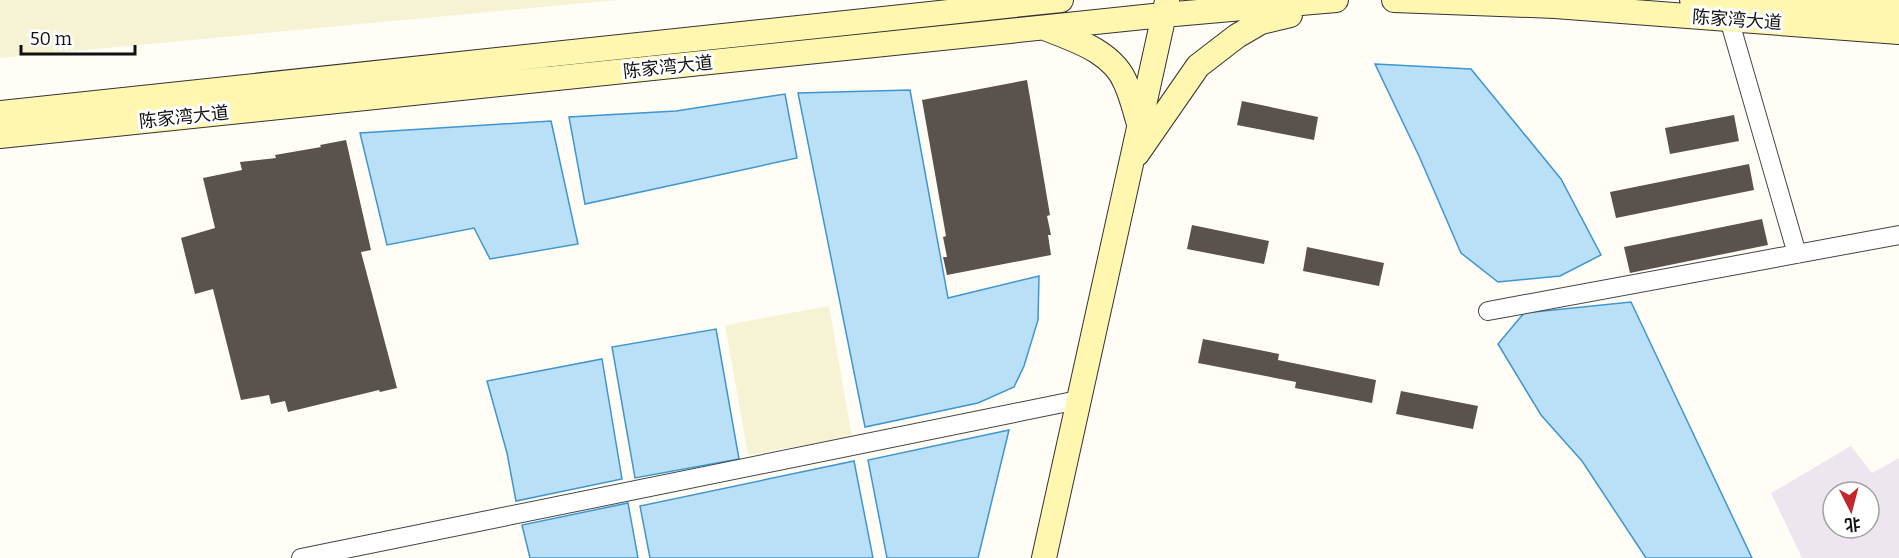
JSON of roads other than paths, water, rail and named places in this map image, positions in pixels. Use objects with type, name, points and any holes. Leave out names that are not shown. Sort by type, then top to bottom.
[{"type":"main road","name":"陈家湾大道","points":[[0,113],[1059,0]]},
{"type":"main road","name":"陈家湾大道","points":[[0,136],[1044,28],[1165,8],[1335,0]]},
{"type":"main road","points":[[1131,164],[1198,66],[1261,22],[1347,0]]},
{"type":"main road","name":"陈家湾大道","points":[[1394,0],[1555,6],[1899,32]]},
{"type":"main road","name":"陈家湾大道","points":[[1689,0],[1899,12]]},
{"type":"main road","points":[[1044,558],[1165,8]]},
{"type":"main road","points":[[1044,28],[1088,45],[1110,62],[1126,81],[1139,125]]},
{"type":"street","points":[[1729,19],[1797,254]]},
{"type":"street","points":[[1488,311],[1899,235]]},
{"type":"street","points":[[301,558],[1078,400]]},
{"type":"water","points":[[1375,64],[1471,69],[1561,179],[1601,255],[1560,276],[1498,282],[1461,253],[1419,156]]},
{"type":"water","points":[[910,90],[948,298],[1039,276],[1038,320],[1024,366],[1014,387],[978,403],[865,427],[798,93]]},
{"type":"water","points":[[785,94],[797,158],[585,204],[569,117],[676,111]]},
{"type":"water","points":[[551,121],[578,244],[490,259],[474,228],[387,245],[360,133]]},
{"type":"water","points":[[1631,302],[1752,558],[1646,558],[1582,461],[1541,415],[1498,344],[1524,313]]},
{"type":"water","points":[[716,329],[739,459],[635,478],[612,347]]},
{"type":"water","points":[[602,359],[622,479],[516,501],[507,453],[487,381]]},
{"type":"water","points":[[1009,430],[978,558],[887,558],[868,460]]},
{"type":"water","points":[[854,461],[873,558],[650,558],[640,506]]},
{"type":"water","points":[[628,503],[638,558],[530,558],[522,525]]}]
